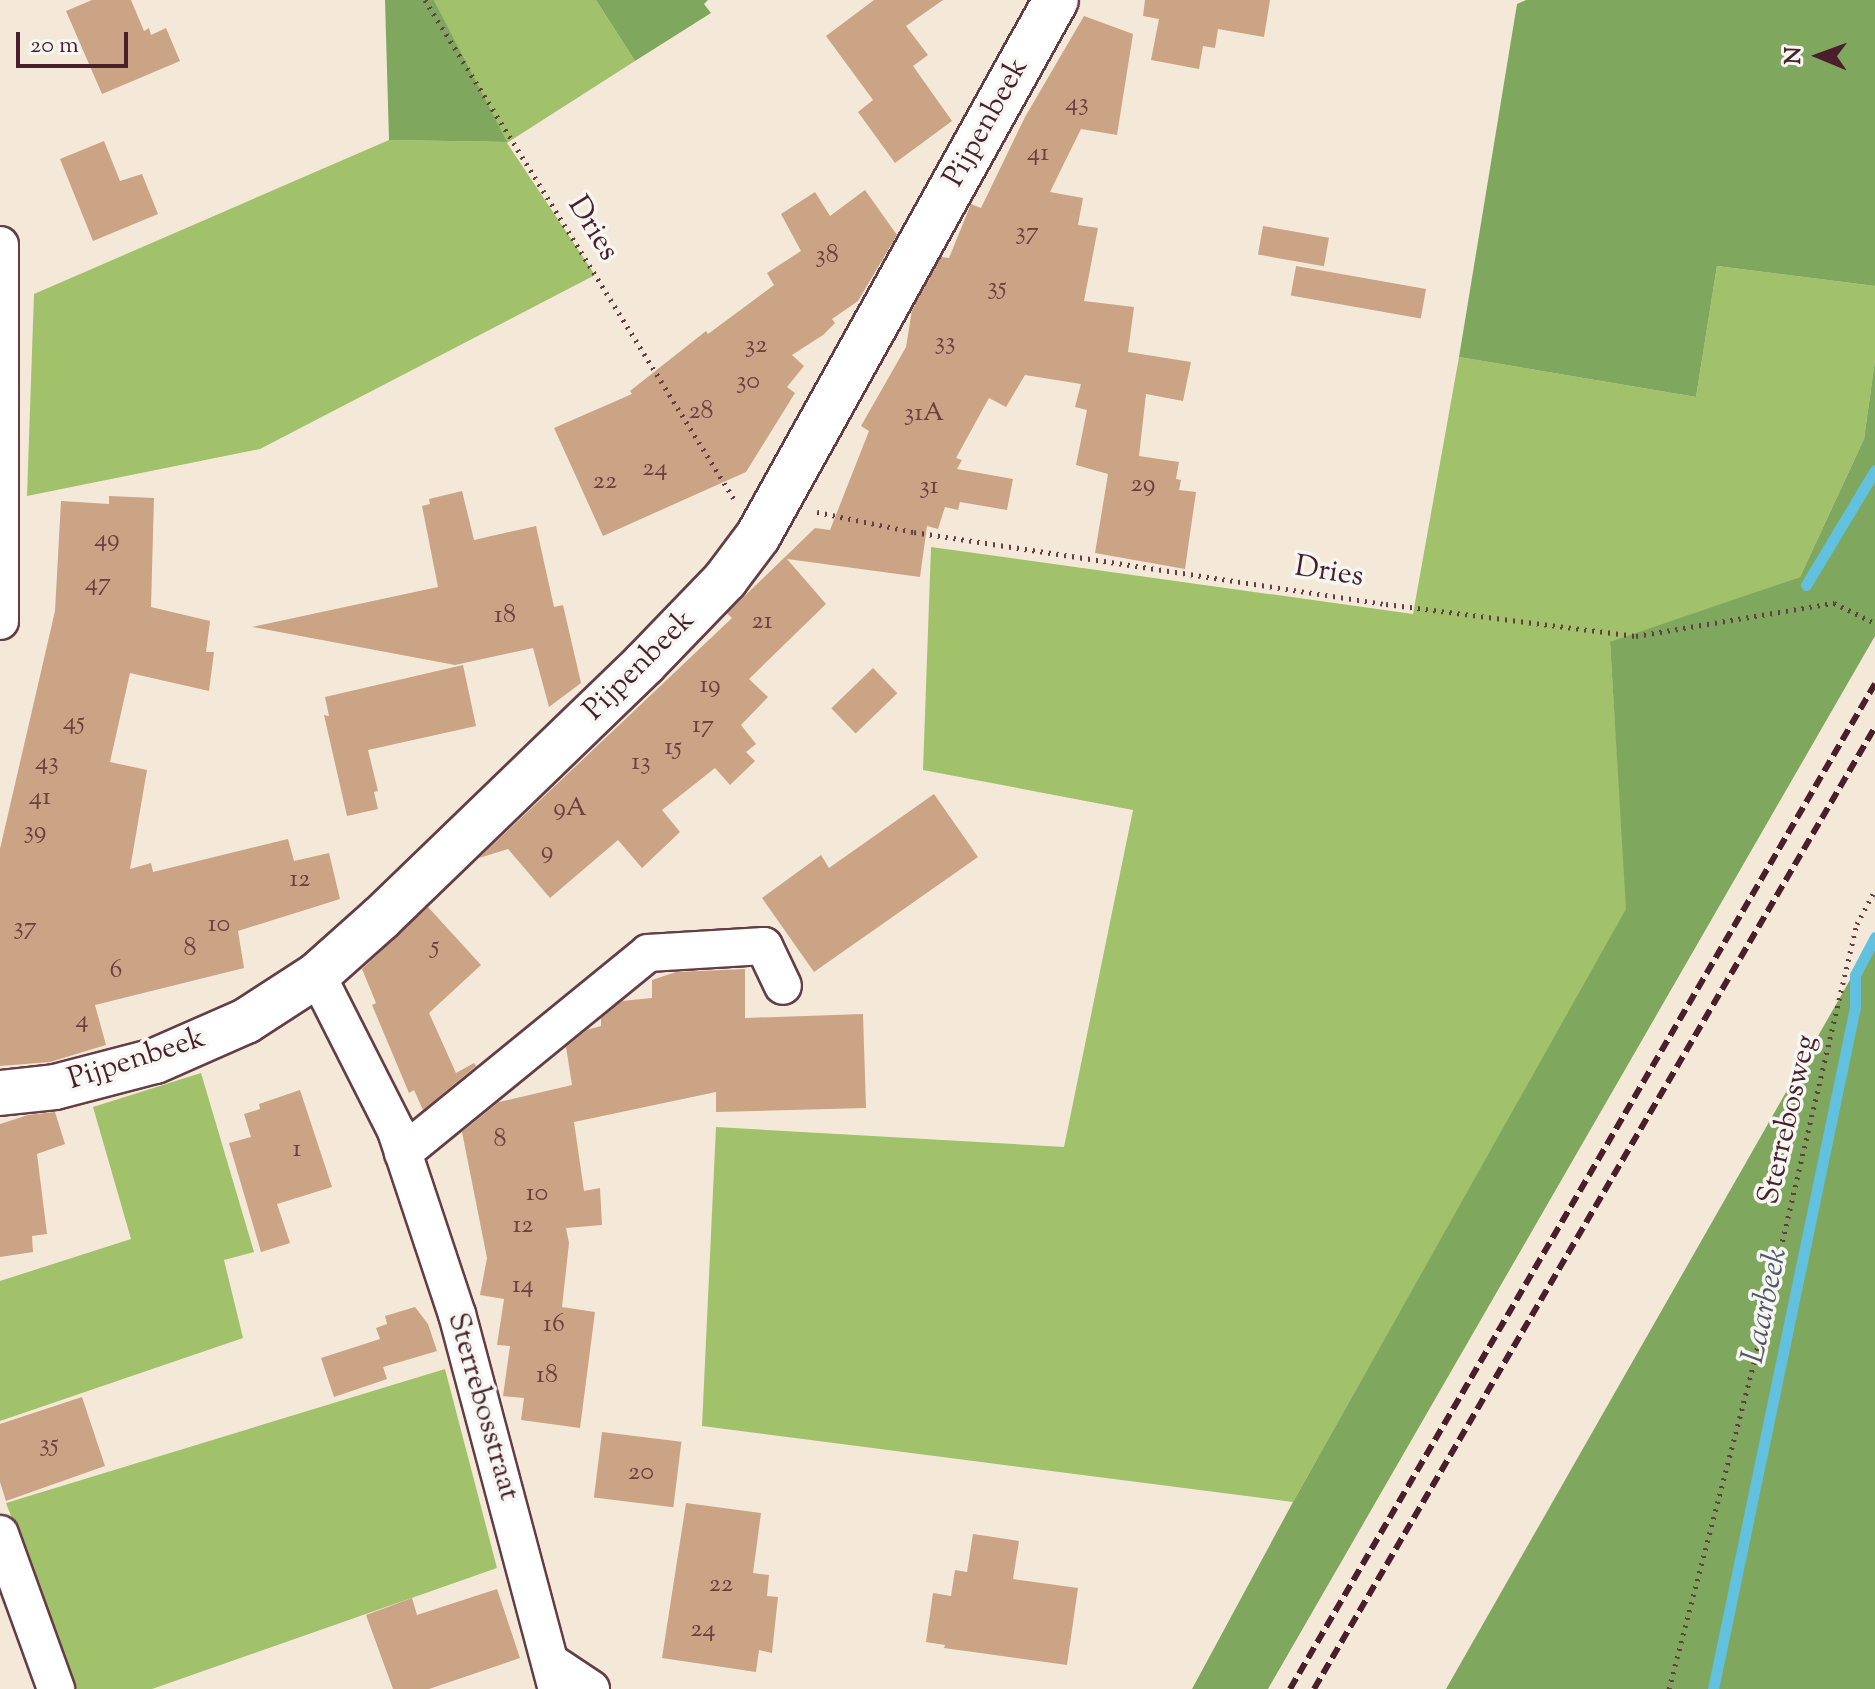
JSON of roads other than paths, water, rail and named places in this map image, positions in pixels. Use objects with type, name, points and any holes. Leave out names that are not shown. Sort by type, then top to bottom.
[{"type":"street","name":"Pijpenbeek","points":[[0,1093],[55,1087],[155,1061],[246,1021],[317,975],[644,664],[725,580],[758,536],[773,504],[1056,0]]},
{"type":"street","points":[[0,245],[1,612]]},
{"type":"street","points":[[403,1153],[648,953],[764,946],[783,986]]},
{"type":"street","name":"Sterrebosstraat","points":[[317,975],[396,1131],[457,1314],[554,1676],[591,1689]]},
{"type":"street","points":[[0,1534],[56,1689]]},
{"type":"waterway","points":[[1806,585],[1875,470]]},
{"type":"waterway","name":"Laarbeek","points":[[1713,1689],[1855,1007],[1855,975],[1875,937]]},
{"type":"railway","points":[[1290,1689],[1875,684]]},
{"type":"railway","points":[[1314,1689],[1875,727]]}]
